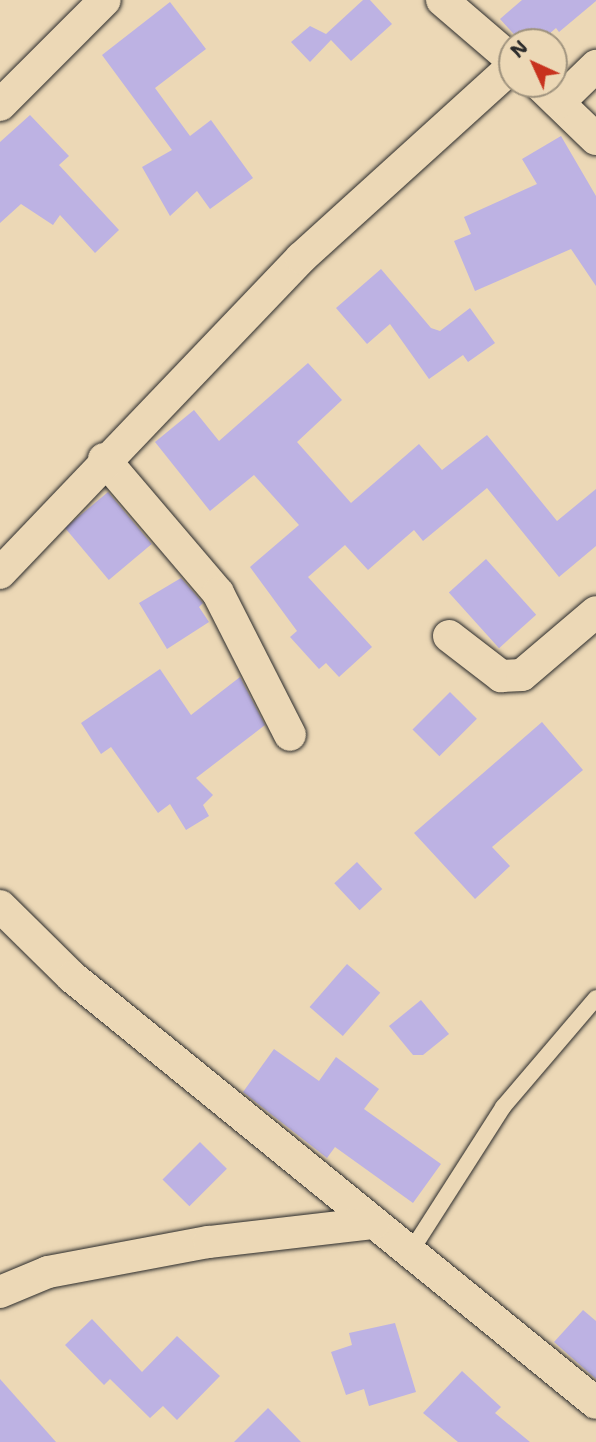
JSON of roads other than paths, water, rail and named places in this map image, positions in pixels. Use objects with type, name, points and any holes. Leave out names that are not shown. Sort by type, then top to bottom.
[{"type":"street","points":[[0,105],[105,0]]},
{"type":"street","points":[[442,0],[498,48]]},
{"type":"street","points":[[568,82],[596,66]]},
{"type":"street","points":[[0,573],[104,459],[301,258],[498,80]]},
{"type":"street","points":[[554,98],[596,139]]},
{"type":"street","points":[[104,459],[218,593],[250,647],[290,735]]},
{"type":"street","points":[[449,636],[501,676],[522,675],[596,611]]},
{"type":"street","points":[[0,906],[72,977],[596,1403]]},
{"type":"street","points":[[0,1292],[48,1272],[209,1242],[374,1223]]},
{"type":"lane","points":[[411,1251],[503,1107],[596,998]]}]
